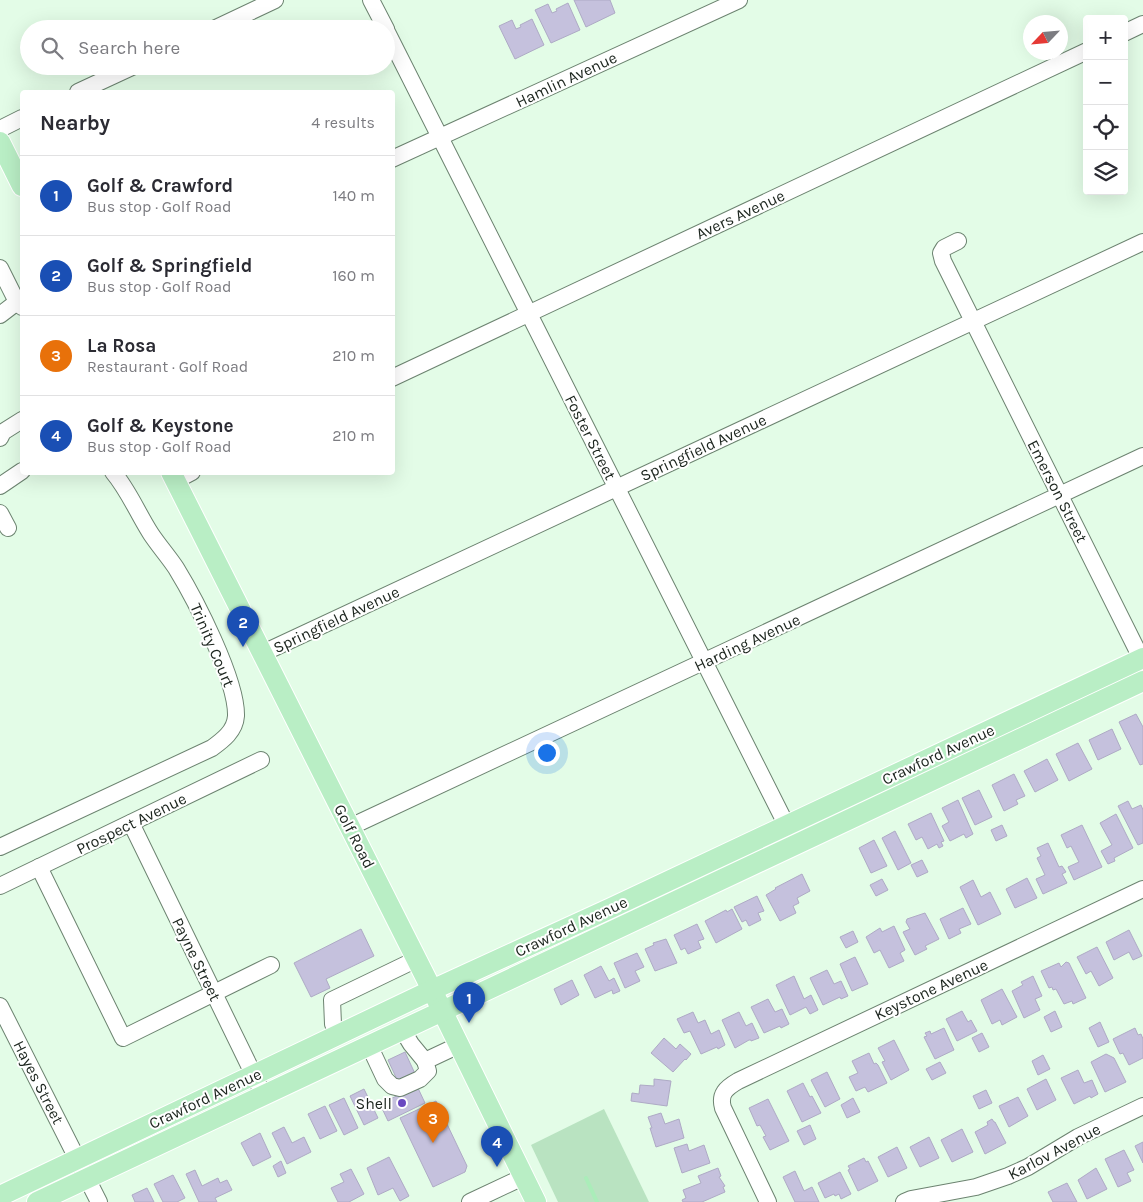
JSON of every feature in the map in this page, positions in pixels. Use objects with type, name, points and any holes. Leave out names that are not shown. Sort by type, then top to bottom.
[{"type":"main road","points":[[0,142],[20,182]]},
{"type":"main road","name":"Golf Road","points":[[180,475],[262,653],[417,959],[536,1202]]},
{"type":"main road","name":"Crawford Avenue","points":[[0,1196],[338,1034],[1143,660]]},
{"type":"main road","name":"Crawford Avenue","points":[[37,1202],[1143,681]]},
{"type":"street","points":[[233,20],[275,0]]},
{"type":"street","name":"Foster Street","points":[[371,0],[381,20]]},
{"type":"street","name":"Hamlin Avenue","points":[[395,158],[739,0]]},
{"type":"street","points":[[1128,31],[1143,24]]},
{"type":"street","name":"Foster Street","points":[[395,47],[797,845]]},
{"type":"street","name":"Avers Avenue","points":[[395,377],[1083,53]]},
{"type":"street","points":[[82,90],[115,75]]},
{"type":"street","points":[[0,129],[20,119]]},
{"type":"street","name":"Emerson Street","points":[[958,241],[944,248],[941,253],[943,261],[1143,660]]},
{"type":"street","name":"Springfield Avenue","points":[[262,653],[1143,242]]},
{"type":"street","points":[[0,268],[20,304],[0,315]]},
{"type":"street","points":[[0,438],[3,432],[20,421]]},
{"type":"street","name":"Harding Avenue","points":[[350,827],[1143,456]]},
{"type":"street","points":[[2,479],[20,472]]},
{"type":"street","name":"Trinity Court","points":[[0,847],[212,748],[221,742],[233,728],[236,717],[234,694],[222,661],[194,600],[175,566],[152,535],[124,486],[115,475]]},
{"type":"street","points":[[0,513],[8,528]]},
{"type":"street","name":"Prospect Avenue","points":[[0,886],[261,760]]},
{"type":"street","name":"Payne Street","points":[[131,823],[263,1094]]},
{"type":"street","points":[[39,867],[123,1038],[271,965]]},
{"type":"street","name":"Keystone Avenue","points":[[768,1202],[723,1108],[721,1101],[725,1088],[1143,889]]},
{"type":"street","points":[[338,1034],[333,1024],[332,1000],[417,959]]},
{"type":"street","name":"Hayes Street","points":[[0,1006],[78,1159]]},
{"type":"street","points":[[368,1045],[385,1079],[392,1086],[400,1088],[420,1079],[428,1071],[425,1061],[402,1029]]},
{"type":"street","points":[[425,1061],[459,1045]]},
{"type":"street","name":"Karlov Avenue","points":[[904,1202],[911,1199],[976,1187],[1008,1176],[1143,1106]]},
{"type":"street","points":[[78,1159],[99,1202]]},
{"type":"street","points":[[470,1202],[523,1177]]},
{"type":"green space","points":[[604,1109],[649,1202],[558,1202],[531,1145]]},
{"type":"building","points":[[574,0],[610,0],[615,13],[586,27]]},
{"type":"building","points":[[568,3],[580,30],[551,43],[535,10],[548,4],[552,13]]},
{"type":"building","points":[[532,19],[544,45],[515,59],[499,26],[512,20],[516,29]]},
{"type":"building","points":[[1136,714],[1143,727],[1143,764],[1140,765],[1119,722]]},
{"type":"building","points":[[1112,729],[1121,749],[1098,760],[1089,740]]},
{"type":"building","points":[[1078,743],[1092,769],[1069,781],[1056,754]]},
{"type":"building","points":[[1047,759],[1058,780],[1035,792],[1024,771]]},
{"type":"building","points":[[1014,774],[1025,796],[1016,800],[1018,804],[1004,811],[992,785]]},
{"type":"building","points":[[979,790],[992,817],[975,825],[962,798]]},
{"type":"building","points":[[958,800],[973,834],[966,838],[964,834],[950,841],[942,826],[949,822],[942,808]]},
{"type":"building","points":[[1128,801],[1132,809],[1141,805],[1143,810],[1143,843],[1138,845],[1118,806]]},
{"type":"building","points":[[931,813],[944,841],[941,842],[943,846],[939,848],[937,844],[928,849],[922,837],[916,840],[908,824]]},
{"type":"building","points":[[1116,814],[1133,848],[1114,858],[1115,861],[1108,864],[1101,851],[1112,845],[1100,823]]},
{"type":"building","points":[[1002,825],[1007,836],[996,841],[991,830]]},
{"type":"building","points":[[1082,825],[1102,867],[1074,880],[1068,867],[1079,862],[1071,846],[1067,848],[1061,835]]},
{"type":"building","points":[[895,831],[911,863],[898,870],[882,838]]},
{"type":"building","points":[[874,840],[887,866],[871,873],[859,848]]},
{"type":"building","points":[[1048,843],[1059,867],[1062,866],[1066,872],[1062,874],[1067,883],[1043,894],[1036,879],[1045,875],[1037,858],[1041,856],[1037,848]]},
{"type":"building","points":[[922,860],[928,872],[917,877],[911,865]]},
{"type":"building","points":[[802,874],[810,891],[797,898],[799,903],[793,906],[796,913],[780,921],[766,895],[775,888]]},
{"type":"building","points":[[1027,878],[1037,898],[1015,908],[1006,889]]},
{"type":"building","points":[[882,879],[888,890],[876,896],[870,885]]},
{"type":"building","points":[[973,880],[981,897],[990,892],[1001,914],[978,925],[960,887]]},
{"type":"building","points":[[757,896],[764,911],[758,913],[761,920],[749,926],[746,920],[742,922],[734,907]]},
{"type":"building","points":[[963,908],[971,924],[959,929],[961,933],[949,939],[940,919]]},
{"type":"building","points":[[732,909],[742,929],[716,943],[705,921],[726,910],[727,912]]},
{"type":"building","points":[[925,913],[939,939],[925,946],[927,949],[915,955],[903,932],[910,929],[906,922],[907,919]]},
{"type":"building","points":[[697,924],[704,939],[698,941],[701,948],[688,954],[685,948],[681,950],[674,935]]},
{"type":"building","points":[[894,926],[905,950],[900,953],[904,961],[889,968],[880,950],[874,953],[866,937],[880,928],[882,932]]},
{"type":"building","points":[[361,929],[374,956],[326,979],[330,988],[311,997],[294,963]]},
{"type":"building","points":[[1129,930],[1142,956],[1133,960],[1129,952],[1114,960],[1106,942]]},
{"type":"building","points":[[853,931],[858,942],[846,948],[840,937]]},
{"type":"building","points":[[666,939],[677,963],[655,971],[645,949],[654,945],[653,943]]},
{"type":"building","points":[[1097,947],[1113,978],[1099,986],[1091,971],[1086,974],[1077,957]]},
{"type":"building","points":[[637,953],[644,967],[635,971],[640,981],[625,988],[614,963]]},
{"type":"building","points":[[855,957],[868,984],[852,991],[840,964]]},
{"type":"building","points":[[1066,962],[1069,963],[1086,998],[1073,1004],[1072,1001],[1064,1004],[1056,989],[1049,988],[1041,971],[1059,963],[1061,967]]},
{"type":"building","points":[[601,966],[609,981],[614,978],[620,991],[613,994],[612,990],[595,998],[584,975]]},
{"type":"building","points":[[827,970],[834,984],[841,981],[848,996],[841,999],[840,997],[823,1005],[810,978]]},
{"type":"building","points":[[794,976],[804,999],[811,995],[818,1010],[810,1014],[806,1007],[790,1015],[776,985]]},
{"type":"building","points":[[1033,976],[1042,996],[1035,999],[1040,1010],[1024,1018],[1012,991],[1023,985],[1021,982]]},
{"type":"building","points":[[572,980],[579,995],[561,1005],[554,989]]},
{"type":"building","points":[[1002,989],[1017,1017],[1002,1025],[1000,1020],[992,1024],[981,1000]]},
{"type":"building","points":[[768,999],[775,1012],[782,1009],[789,1024],[764,1033],[751,1007]]},
{"type":"building","points":[[962,1011],[968,1022],[971,1020],[977,1031],[957,1041],[946,1019]]},
{"type":"building","points":[[1055,1011],[1062,1027],[1051,1032],[1044,1017]]},
{"type":"building","points":[[693,1012],[698,1023],[705,1020],[711,1034],[719,1030],[725,1045],[701,1054],[690,1031],[684,1033],[677,1019]]},
{"type":"building","points":[[739,1012],[746,1026],[752,1023],[759,1038],[749,1040],[735,1048],[722,1020]]},
{"type":"building","points":[[1100,1022],[1109,1042],[1098,1047],[1089,1028]]},
{"type":"building","points":[[944,1028],[954,1050],[935,1059],[924,1037],[927,1036],[925,1033],[930,1031],[931,1034]]},
{"type":"building","points":[[1135,1028],[1138,1035],[1141,1034],[1143,1039],[1143,1058],[1129,1065],[1123,1053],[1120,1054],[1113,1039]]},
{"type":"building","points":[[982,1033],[989,1047],[979,1052],[972,1038]]},
{"type":"building","points":[[664,1038],[676,1049],[680,1044],[691,1054],[673,1072],[651,1053]]},
{"type":"building","points":[[894,1040],[909,1070],[891,1080],[882,1062],[885,1061],[878,1048]]},
{"type":"building","name":"Shell","points":[[405,1052],[417,1078],[400,1086],[388,1060]]},
{"type":"building","points":[[869,1053],[874,1064],[878,1065],[887,1083],[868,1092],[865,1087],[856,1091],[849,1077],[858,1073],[852,1061]]},
{"type":"building","points":[[1106,1054],[1114,1058],[1126,1082],[1105,1092],[1091,1062]]},
{"type":"building","points":[[1043,1055],[1050,1069],[1038,1075],[1032,1061]]},
{"type":"building","points":[[940,1062],[946,1073],[932,1080],[926,1069]]},
{"type":"building","points":[[1078,1070],[1084,1083],[1092,1080],[1098,1094],[1074,1104],[1061,1078]]},
{"type":"building","points":[[827,1072],[840,1099],[825,1107],[811,1080]]},
{"type":"building","points":[[654,1079],[671,1081],[667,1106],[631,1101],[632,1093],[639,1094],[640,1085],[654,1086]]},
{"type":"building","points":[[1046,1079],[1056,1100],[1037,1110],[1027,1089]]},
{"type":"building","points":[[803,1083],[821,1113],[802,1122],[787,1091]]},
{"type":"building","name":"Shell","points":[[417,1086],[425,1103],[388,1121],[380,1104]]},
{"type":"building","points":[[364,1089],[378,1118],[364,1125],[350,1096]]},
{"type":"building","points":[[986,1090],[992,1103],[979,1109],[973,1096]]},
{"type":"building","points":[[1018,1097],[1028,1116],[1009,1127],[999,1106]]},
{"type":"building","points":[[344,1098],[358,1128],[344,1135],[329,1105]]},
{"type":"building","points":[[853,1098],[860,1112],[847,1118],[841,1105]]},
{"type":"building","points":[[768,1099],[789,1141],[770,1150],[763,1137],[766,1136],[760,1125],[757,1126],[749,1108]]},
{"type":"building","points":[[436,1101],[467,1166],[465,1172],[433,1187],[400,1118]]},
{"type":"building","points":[[325,1106],[337,1131],[320,1139],[308,1114]]},
{"type":"building","points":[[661,1113],[665,1124],[679,1119],[684,1138],[656,1147],[648,1117]]},
{"type":"building","points":[[992,1119],[1006,1143],[985,1154],[975,1132],[988,1125],[987,1122]]},
{"type":"building","points":[[810,1125],[816,1139],[804,1145],[797,1131]]},
{"type":"building","points":[[284,1127],[292,1143],[304,1137],[311,1152],[287,1164],[272,1133]]},
{"type":"building","points":[[962,1129],[973,1152],[952,1162],[941,1140]]},
{"type":"building","points":[[260,1133],[271,1157],[253,1166],[241,1143]]},
{"type":"building","points":[[929,1137],[939,1158],[920,1167],[910,1147]]},
{"type":"building","points":[[1143,1142],[1143,1163],[1135,1146]]},
{"type":"building","points":[[687,1144],[689,1151],[704,1145],[710,1163],[682,1173],[674,1148]]},
{"type":"building","points":[[897,1147],[907,1168],[888,1177],[878,1157]]},
{"type":"building","points":[[1124,1150],[1134,1170],[1127,1173],[1131,1181],[1118,1187],[1105,1159]]},
{"type":"building","points":[[389,1157],[409,1196],[400,1201],[393,1188],[378,1195],[367,1168]]},
{"type":"building","points":[[864,1158],[866,1162],[868,1161],[878,1181],[858,1191],[848,1166]]},
{"type":"building","points":[[281,1161],[286,1173],[278,1177],[273,1166]]},
{"type":"building","points":[[718,1168],[721,1176],[719,1177],[725,1186],[723,1187],[725,1192],[702,1202],[683,1202],[682,1200],[686,1198],[683,1190],[701,1183],[698,1176]]},
{"type":"building","points":[[1096,1168],[1107,1189],[1087,1199],[1078,1180]]},
{"type":"building","points":[[351,1169],[364,1194],[349,1202],[338,1202],[331,1188],[344,1182],[340,1174]]},
{"type":"building","points":[[195,1170],[202,1186],[218,1178],[220,1183],[227,1180],[232,1190],[215,1198],[217,1202],[199,1202],[186,1174]]},
{"type":"building","points":[[795,1171],[804,1191],[812,1187],[819,1202],[795,1202],[783,1177]]},
{"type":"building","points":[[840,1172],[851,1194],[841,1199],[839,1194],[825,1198],[818,1183]]},
{"type":"building","points":[[173,1175],[185,1198],[177,1202],[163,1202],[154,1184]]},
{"type":"building","points":[[1067,1183],[1077,1202],[1053,1202],[1048,1192]]},
{"type":"building","points":[[147,1188],[154,1202],[135,1202],[132,1195]]},
{"type":"waterway","points":[[586,1178],[597,1202]]},
{"type":"place","name":"Golf & Springfield","points":[[243,647]]},
{"type":"place","name":"Golf & Crawford","points":[[469,1023]]},
{"type":"place","name":"Shell","points":[[402,1103]]},
{"type":"place","name":"La Rosa","points":[[433,1143]]},
{"type":"place","name":"Golf & Keystone","points":[[497,1167]]}]
